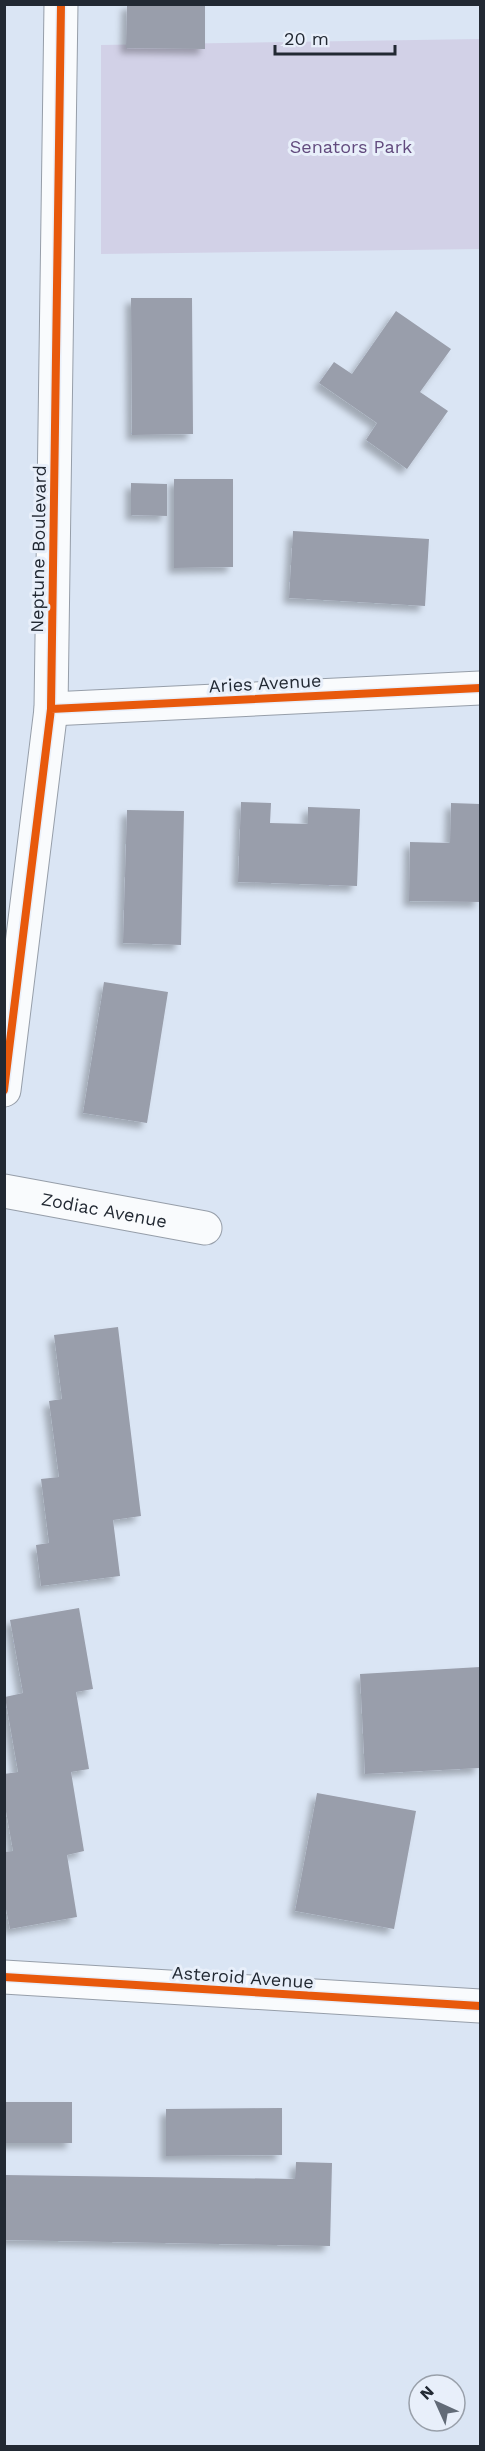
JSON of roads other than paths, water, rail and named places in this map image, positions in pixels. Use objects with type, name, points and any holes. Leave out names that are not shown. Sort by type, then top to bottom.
[{"type":"street","name":"Neptune Boulevard","points":[[4,1090],[51,709],[61,4]]},
{"type":"street","name":"Aries Avenue","points":[[51,709],[480,688]]},
{"type":"street","name":"Zodiac Avenue","points":[[4,1191],[205,1228]]},
{"type":"street","name":"Asteroid Avenue","points":[[4,1977],[480,2006]]},
{"type":"park label","name":"Senators Park","points":[[351,146]]}]
